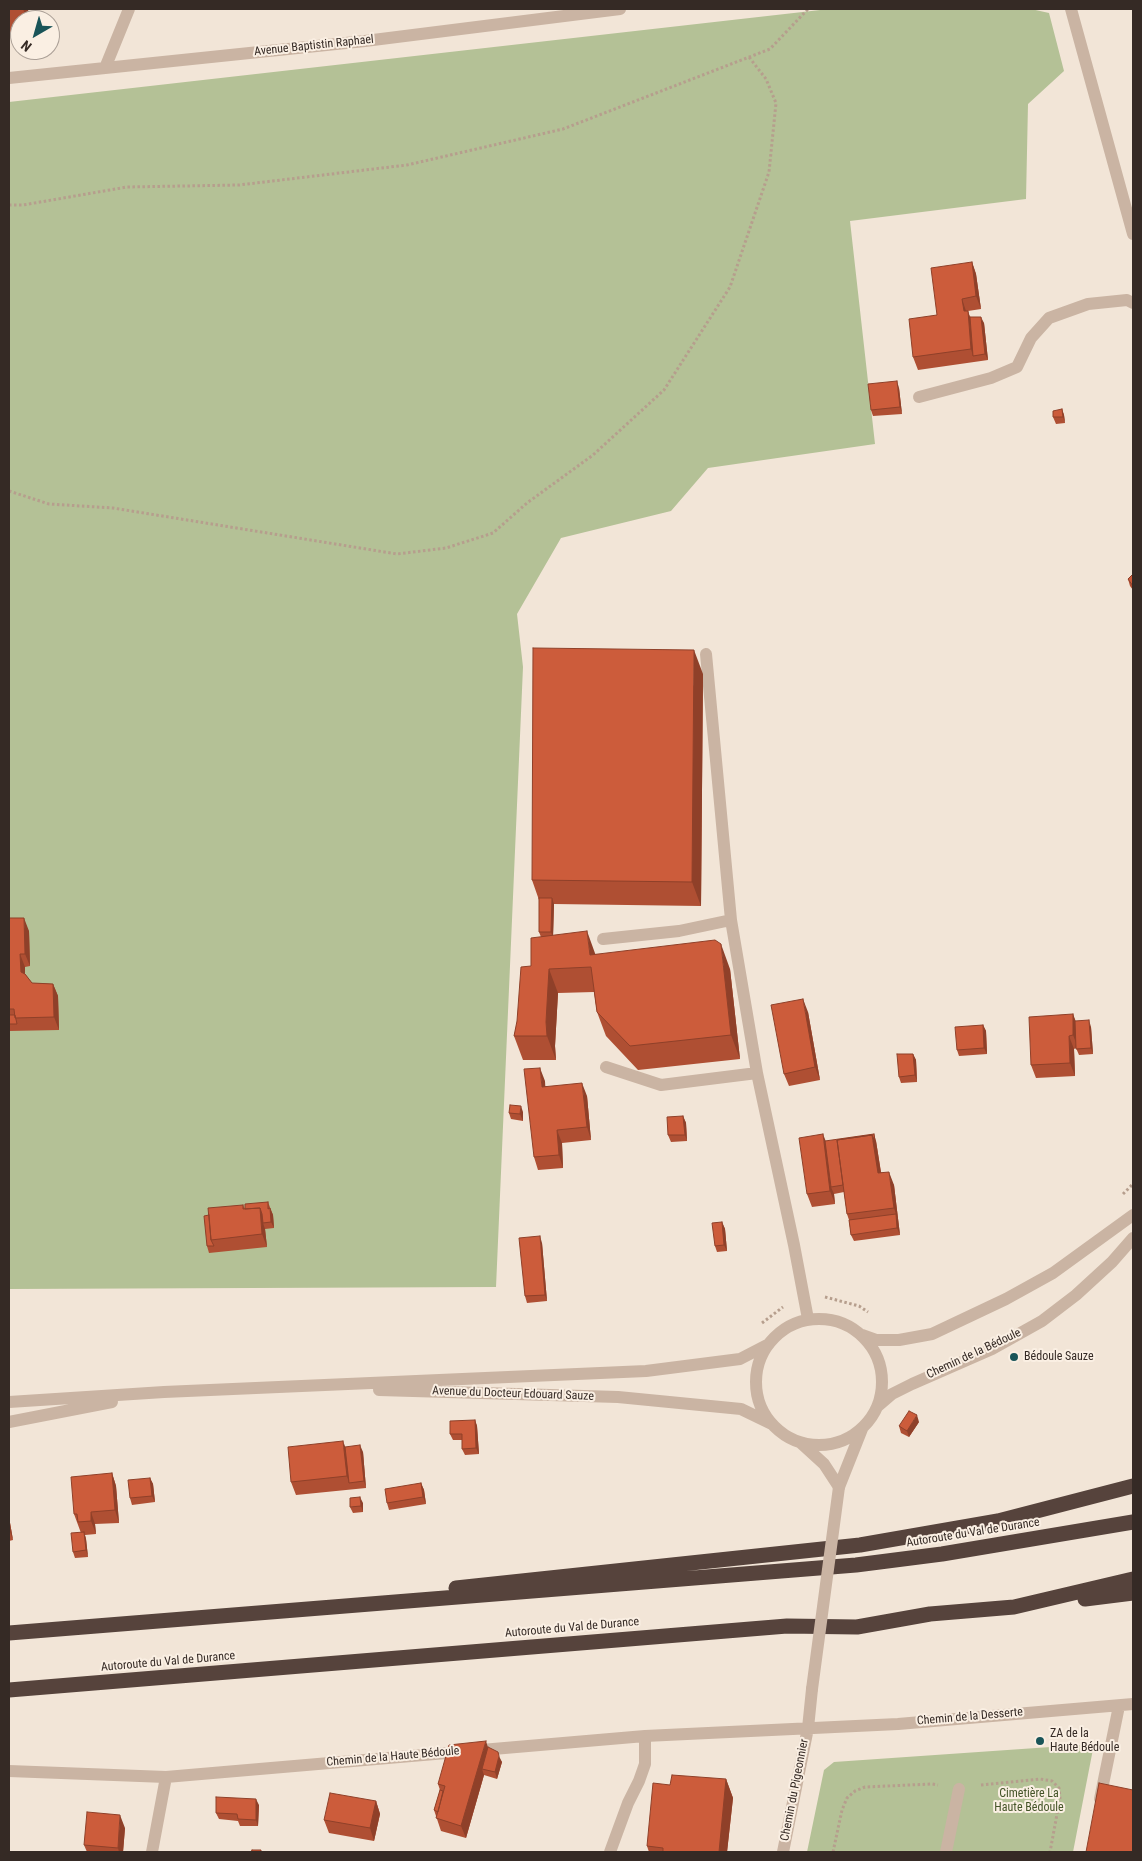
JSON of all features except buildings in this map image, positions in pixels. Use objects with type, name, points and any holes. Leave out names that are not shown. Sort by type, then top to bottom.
[{"type":"highway","points":[[157,1621],[860,1545],[998,1521],[1133,1486]]},
{"type":"highway","name":"Autoroute du Val de Durance","points":[[9,1633],[856,1565],[942,1554],[1133,1522]]},
{"type":"highway","name":"Autoroute du Val de Durance","points":[[9,1690],[787,1626],[857,1627],[930,1614],[1014,1607],[1133,1579]]},
{"type":"highway","points":[[1014,1607],[1133,1593]]},
{"type":"street","points":[[105,68],[129,9]]},
{"type":"street","name":"Avenue Baptistin Raphael","points":[[9,78],[365,41],[620,9]]},
{"type":"street","points":[[1071,9],[1133,234]]},
{"type":"street","points":[[919,396],[991,378],[1017,366],[1031,338],[1049,318],[1088,304],[1127,300],[1133,303]]},
{"type":"street","points":[[706,654],[731,920],[757,1073],[794,1244],[808,1320]]},
{"type":"street","points":[[603,939],[679,931],[731,920]]},
{"type":"street","points":[[606,1067],[662,1085],[757,1073]]},
{"type":"street","points":[[860,1334],[873,1349],[880,1367],[882,1386],[878,1406],[871,1418],[863,1428],[849,1438],[833,1444],[817,1446],[801,1443],[785,1436],[772,1424],[760,1406],[755,1385],[758,1364],[767,1345],[785,1328],[808,1320],[827,1319],[844,1324],[860,1334],[876,1340],[899,1340],[932,1334],[1006,1300],[1053,1274],[1133,1216]]},
{"type":"street","name":"Chemin de la Bédoule","points":[[878,1406],[892,1394],[992,1349],[1042,1321],[1076,1295],[1112,1262],[1133,1238]]},
{"type":"street","name":"Avenue du Docteur Edouard Sauze","points":[[9,1402],[164,1392],[646,1372],[740,1359],[767,1345]]},
{"type":"street","name":"Avenue du Docteur Edouard Sauze","points":[[249,1388],[482,1392],[618,1397],[741,1409],[772,1424]]},
{"type":"street","name":"Avenue du Docteur Edouard Sauze","points":[[9,1422],[164,1392]]},
{"type":"street","name":"Chemin du Pigeonnier","points":[[782,1852],[808,1728],[839,1487],[863,1428]]},
{"type":"street","points":[[801,1443],[824,1464],[839,1487]]},
{"type":"street","name":"Chemin de la Desserte","points":[[808,1728],[898,1724],[1133,1704]]},
{"type":"street","points":[[1097,1813],[1119,1706]]},
{"type":"street","name":"Chemin de la Haute Bédoule","points":[[9,1771],[166,1776],[645,1736],[808,1728]]},
{"type":"street","points":[[610,1852],[628,1802],[645,1764],[645,1736]]},
{"type":"street","points":[[152,1852],[166,1776]]},
{"type":"street","points":[[946,1852],[959,1789]]},
{"type":"path","points":[[9,205],[23,205],[127,187],[240,185],[407,165],[563,130],[770,49],[808,9]]},
{"type":"path","points":[[9,490],[49,504],[113,508],[397,554],[446,548],[493,533],[526,503],[593,455],[664,390],[730,287],[769,172],[776,103],[766,79],[749,58]]},
{"type":"path","points":[[760,1324],[802,1294],[839,1300],[859,1306],[873,1315]]},
{"type":"green space","points":[[829,9],[1031,9],[1049,13],[1064,71],[1028,104],[1026,199],[850,221],[875,444],[708,468],[671,511],[561,538],[517,614],[523,667],[496,1287],[9,1289],[9,102]]},
{"type":"green space","name":"Cimetière La Haute Bédoule","points":[[1094,1744],[1073,1852],[807,1852],[824,1770],[834,1762]]},
{"type":"place","name":"Bédoule Sauze","points":[[1014,1357]]},
{"type":"place","name":"ZA de la Haute Bédoule","points":[[1040,1741]]}]
